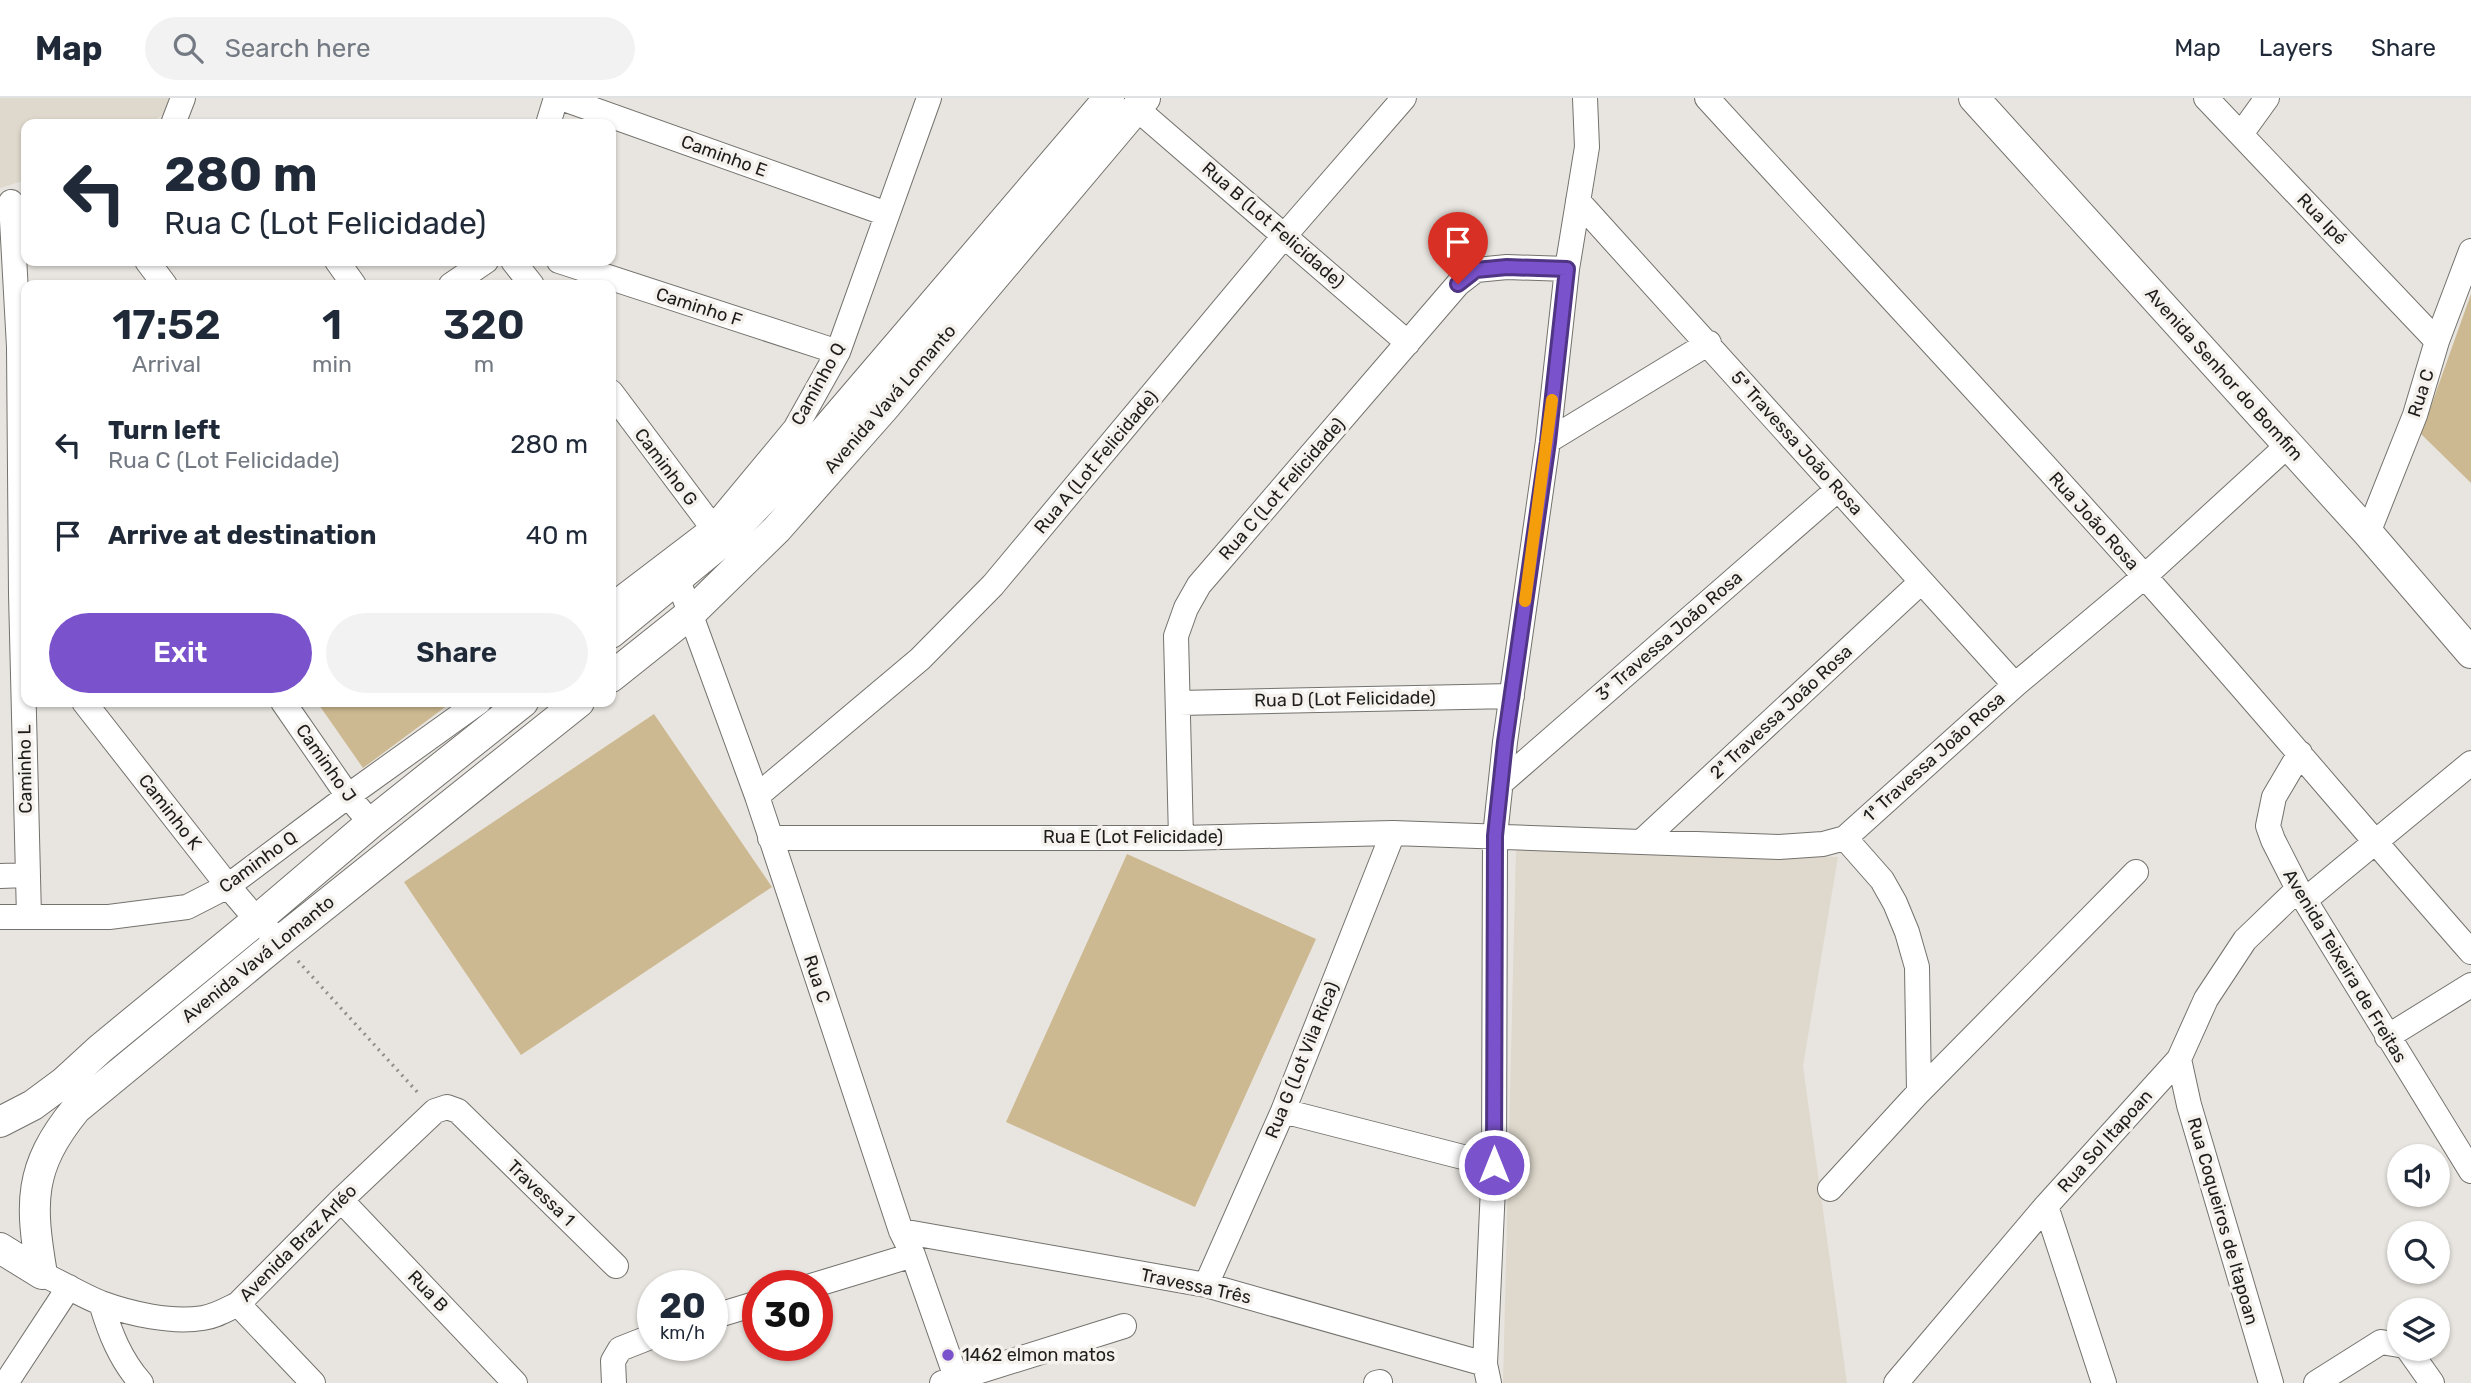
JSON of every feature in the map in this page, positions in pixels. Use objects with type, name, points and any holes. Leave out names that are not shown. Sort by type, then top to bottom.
[{"type":"street","points":[[177,119],[183,98]]},
{"type":"street","points":[[550,119],[559,98]]},
{"type":"street","name":"Caminho E","points":[[559,98],[887,214]]},
{"type":"street","name":"Caminho Q","points":[[616,603],[718,535],[795,429],[838,352],[929,98]]},
{"type":"street","name":"Rua A (Lot Felicidade)","points":[[757,796],[920,659],[993,585],[1286,235],[1405,98]]},
{"type":"street","points":[[1487,1374],[1494,1165],[1495,836],[1511,696],[1548,442],[1567,269],[1587,147],[1585,98]]},
{"type":"street","name":"Rua João Rosa","points":[[1707,98],[2145,576],[2471,952]]},
{"type":"street","name":"Avenida Senhor do Bomfim","points":[[1974,98],[2368,533],[2471,653]]},
{"type":"street","name":"Rua Ipé","points":[[2206,98],[2437,341]]},
{"type":"street","points":[[2241,134],[2267,98]]},
{"type":"street","name":"Rua B (Lot Felicidade)","points":[[1130,101],[1408,343]]},
{"type":"street","name":"Avenida Vavá Lomanto","points":[[616,629],[678,580],[718,535],[794,467],[1130,101]]},
{"type":"street","name":"Avenida Vavá Lomanto","points":[[616,673],[690,614],[777,529],[883,409],[1130,101]]},
{"type":"street","name":"Caminho L","points":[[13,201],[21,335]]},
{"type":"street","name":"5ª Travessa João Rosa","points":[[1578,201],[2015,685]]},
{"type":"street","name":"Rua C","points":[[2368,533],[2415,415],[2437,341],[2471,251]]},
{"type":"street","points":[[459,280],[479,266]]},
{"type":"street","points":[[517,266],[528,280]]},
{"type":"street","name":"Caminho F","points":[[574,266],[838,352]]},
{"type":"street","name":"Rua C (Lot Felicidade)","points":[[1181,838],[1176,636],[1186,608],[1199,585],[1458,284],[1476,270],[1507,267],[1567,269]]},
{"type":"street","points":[[1548,442],[1709,344]]},
{"type":"street","name":"Caminho L","points":[[21,392],[16,592],[21,612]]},
{"type":"street","name":"Caminho G","points":[[616,399],[718,535]]},
{"type":"street","name":"1ª Travessa João Rosa","points":[[1845,838],[2015,685],[2145,576],[2288,445]]},
{"type":"street","name":"3ª Travessa João Rosa","points":[[1501,783],[1838,490]]},
{"type":"street","name":"Rua C","points":[[678,580],[757,796],[901,1231],[913,1255],[952,1381]]},
{"type":"street","name":"2ª Travessa João Rosa","points":[[1641,842],[1921,582]]},
{"type":"street","name":"Rua D (Lot Felicidade)","points":[[1179,703],[1511,696]]},
{"type":"street","name":"Caminho L","points":[[25,707],[29,917]]},
{"type":"street","name":"Caminho K","points":[[88,707],[228,886],[257,920],[280,941]]},
{"type":"street","name":"Caminho J","points":[[286,707],[348,796],[371,823]]},
{"type":"street","name":"Caminho Q","points":[[0,917],[109,917],[187,907],[228,886],[472,707]]},
{"type":"street","name":"Avenida Vavá Lomanto","points":[[0,1122],[33,1105],[64,1082],[371,823],[517,707]]},
{"type":"street","name":"Avenida Vavá Lomanto","points":[[42,1274],[35,1228],[34,1196],[40,1170],[59,1129],[76,1109],[280,941],[573,707]]},
{"type":"street","name":"Avenida Teixeira de Freitas","points":[[2300,752],[2274,797],[2268,826],[2273,840],[2302,895],[2471,1171]]},
{"type":"street","name":"Rua Sol Itapoan","points":[[1896,1383],[2046,1206],[2179,1059],[2206,999],[2245,940],[2374,842],[2471,763]]},
{"type":"street","name":"Rua E (Lot Felicidade)","points":[[770,838],[1181,838],[1393,833],[1495,836]]},
{"type":"street","name":"Rua G (Lot Vila Rica)","points":[[1206,1285],[1283,1111],[1393,833]]},
{"type":"street","points":[[1495,836],[1779,847],[1823,844],[1845,838],[1882,880],[1907,932],[1917,967],[1919,1092]]},
{"type":"street","points":[[1830,1189],[1919,1092],[2136,872]]},
{"type":"street","points":[[0,876],[27,875]]},
{"type":"street","points":[[2387,1037],[2471,985]]},
{"type":"street","name":"Rua Coqueiros de Itapoan","points":[[2179,1059],[2189,1105],[2272,1383]]},
{"type":"street","name":"Travessa 1","points":[[435,1111],[453,1108],[615,1266]]},
{"type":"street","name":"Avenida Braz Arléo","points":[[42,1274],[101,1303],[141,1314],[179,1319],[219,1314],[238,1304],[341,1200],[435,1111]]},
{"type":"street","points":[[1283,1111],[1494,1165]]},
{"type":"street","name":"Rua B","points":[[341,1200],[515,1383]]},
{"type":"street","points":[[2046,1206],[2104,1383]]},
{"type":"street","name":"Travessa Três","points":[[901,1231],[1206,1285],[1487,1374]]},
{"type":"street","points":[[0,1248],[42,1274]]},
{"type":"street","points":[[833,1279],[913,1255]]},
{"type":"street","points":[[6,1383],[69,1287]]},
{"type":"street","points":[[101,1303],[108,1329],[125,1364],[141,1383]]},
{"type":"street","points":[[238,1304],[313,1383]]},
{"type":"street","points":[[952,1381],[1124,1326]]},
{"type":"street","points":[[614,1383],[614,1361],[620,1349],[637,1342]]},
{"type":"street","points":[[2316,1383],[2381,1342],[2387,1343]]},
{"type":"street","points":[[2414,1361],[2432,1383]]},
{"type":"path","points":[[280,941],[435,1111]]},
{"type":"shaded area","points":[[0,98],[176,98],[173,106],[157,119],[21,119],[21,182],[0,188]]},
{"type":"shaded area","points":[[2471,294],[2471,483],[2421,434]]},
{"type":"shaded area","points":[[320,707],[445,707],[363,768]]},
{"type":"shaded area","points":[[654,714],[772,887],[521,1055],[404,882]]},
{"type":"shaded area","points":[[1516,848],[1838,857],[1803,1066],[1847,1383],[1503,1383]]},
{"type":"shaded area","points":[[1127,854],[1316,939],[1195,1207],[1006,1122]]},
{"type":"slow traffic","points":[[1525,601],[1552,400]]},
{"type":"place","name":"1462 elmon matos","points":[[948,1355]]},
{"type":"route","points":[[1458,284],[1476,270],[1507,267],[1567,269],[1548,442],[1505,742],[1495,836],[1494,1165]]}]
